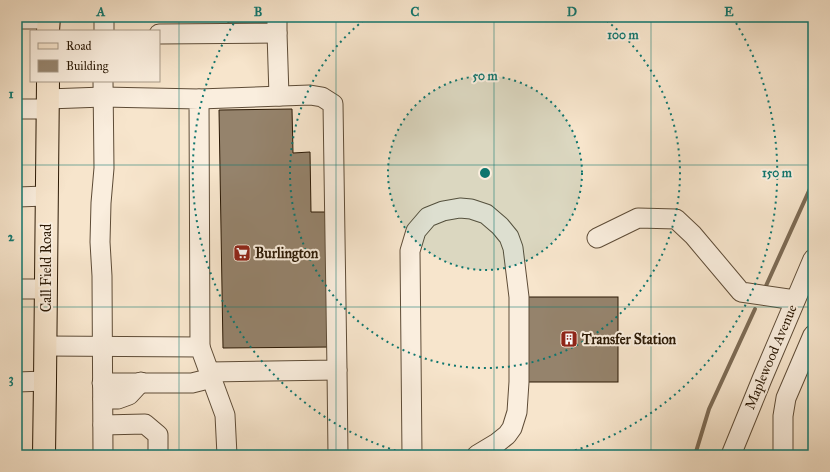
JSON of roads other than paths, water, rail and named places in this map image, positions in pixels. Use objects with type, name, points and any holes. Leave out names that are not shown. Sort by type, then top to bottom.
[{"type":"main road","name":"Call Field Road","points":[[44,455],[48,96]]},
{"type":"street","points":[[104,17],[104,30]]},
{"type":"street","points":[[17,19],[48,22]]},
{"type":"street","points":[[160,34],[277,25],[279,96]]},
{"type":"street","points":[[103,89],[104,168],[100,242],[102,276],[103,455]]},
{"type":"street","points":[[17,109],[48,96],[103,89],[199,99],[310,95],[322,97],[333,104],[338,455]]},
{"type":"street","points":[[199,99],[200,347],[225,415],[227,455]]},
{"type":"street","points":[[17,197],[46,196]]},
{"type":"street","points":[[412,455],[410,251],[416,231],[428,217],[442,211],[460,208],[472,209],[486,214],[500,226],[509,237],[515,257],[519,297],[519,382],[517,412],[512,428],[507,434],[497,443],[477,455]]},
{"type":"street","points":[[597,238],[638,218],[676,219],[693,235],[741,292],[795,300]]},
{"type":"street","name":"Maplewood Avenue","points":[[731,455],[813,259]]},
{"type":"street","points":[[17,289],[46,289]]},
{"type":"street","points":[[784,455],[783,416],[786,398],[813,335]]},
{"type":"street","points":[[45,346],[200,347]]},
{"type":"street","points":[[102,391],[141,382],[192,383],[210,375],[337,370]]},
{"type":"street","points":[[17,382],[45,381]]},
{"type":"street","points":[[103,425],[145,424],[158,434],[158,455]]},
{"type":"waterway","points":[[765,288],[813,182]]},
{"type":"waterway","points":[[695,455],[709,409],[755,309]]},
{"type":"place","name":"Burlington","points":[[242,253]]},
{"type":"place","name":"Transfer Station","points":[[569,339]]}]
